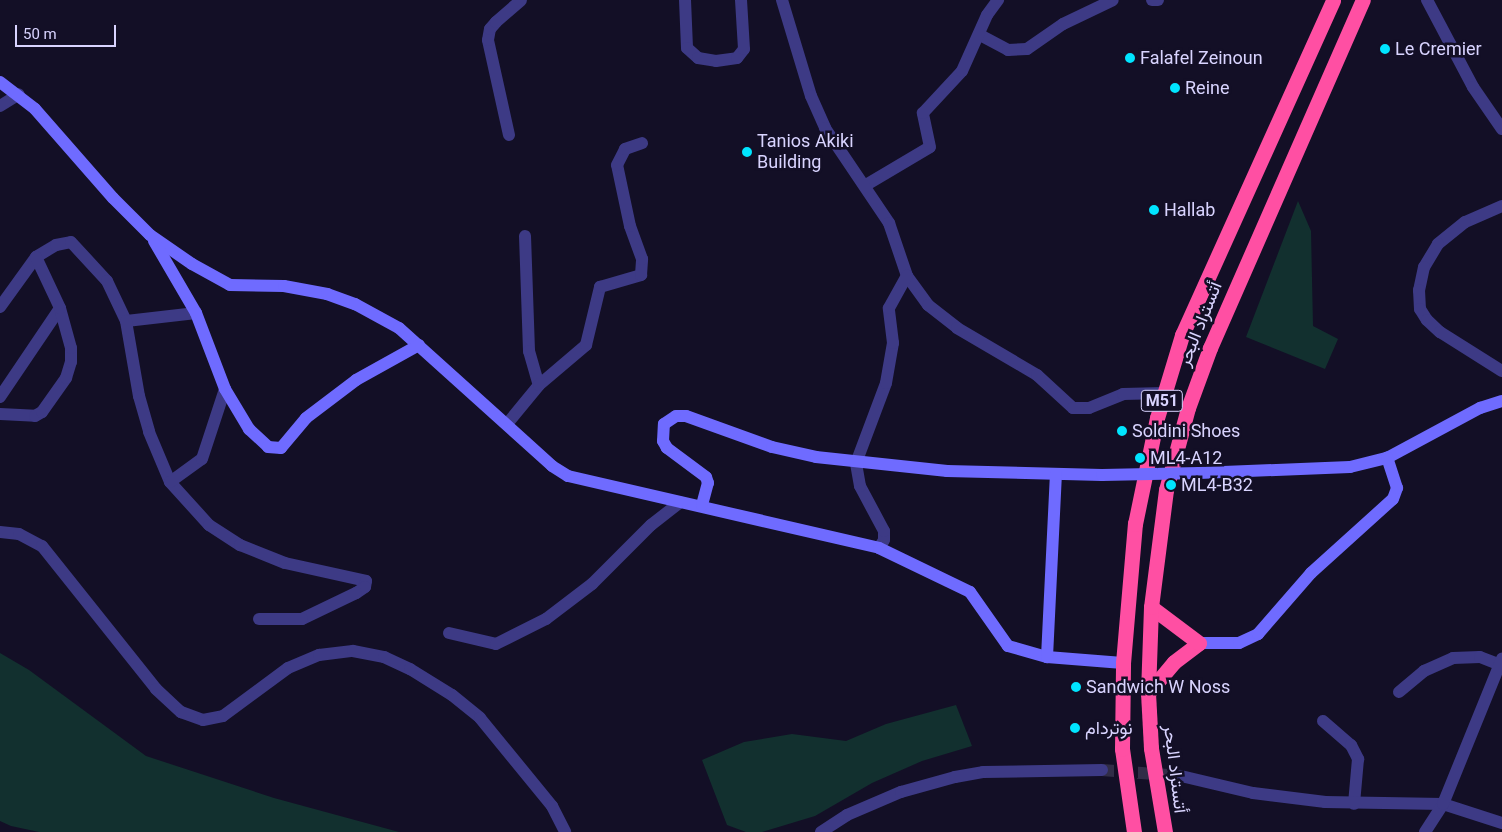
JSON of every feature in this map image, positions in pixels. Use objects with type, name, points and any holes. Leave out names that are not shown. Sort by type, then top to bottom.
[{"type":"highway","name":"أتستراد البحر","points":[[1134,832],[1122,749],[1123,663],[1135,524],[1164,393],[1182,335],[1333,0]]},
{"type":"highway","name":"أتستراد البحر","points":[[1165,832],[1151,748],[1148,693],[1151,607],[1166,490],[1188,408],[1246,260],[1363,0]]},
{"type":"highway","points":[[1148,693],[1174,662],[1200,643],[1151,607]]},
{"type":"main road","points":[[0,82],[19,94],[150,235],[196,313],[226,389],[254,435],[268,447],[280,448],[306,418],[356,380],[419,345]]},
{"type":"main road","points":[[150,235],[222,282],[237,286],[284,286],[327,294],[355,304],[400,328],[552,466],[568,476],[680,502],[702,505],[758,522],[880,548],[962,587],[975,598],[1008,646],[1047,657],[1123,663]]},
{"type":"main road","points":[[702,505],[708,483],[706,476],[667,448],[664,441],[664,424],[676,416],[686,416],[772,447],[856,463],[947,472],[1102,475],[1350,467],[1387,458],[1480,408],[1502,401]]},
{"type":"main road","points":[[1200,643],[1239,643],[1258,634],[1311,572],[1392,499],[1397,488],[1387,458]]},
{"type":"main road","points":[[1047,657],[1056,474]]},
{"type":"street","points":[[509,135],[488,40],[496,22],[521,0]]},
{"type":"street","points":[[685,0],[687,48],[698,58],[716,61],[737,58],[744,49],[741,0]]},
{"type":"street","points":[[782,0],[811,96],[825,128],[866,185],[889,223],[907,276],[940,316],[1037,375],[1073,408],[1089,408],[1123,394],[1164,393]]},
{"type":"street","points":[[866,185],[930,147],[923,113],[952,85],[980,34],[987,15],[998,0]]},
{"type":"street","points":[[980,34],[1008,50],[1027,49],[1063,24],[1113,0]]},
{"type":"street","points":[[1152,0],[1158,0]]},
{"type":"street","points":[[1427,0],[1473,87],[1502,129]]},
{"type":"street","points":[[0,106],[19,94]]},
{"type":"street","points":[[507,424],[539,385],[586,345],[600,287],[642,275],[642,259],[630,226],[617,165],[624,149],[642,144]]},
{"type":"street","points":[[1502,206],[1465,222],[1438,244],[1424,267],[1420,290],[1420,309],[1427,320],[1440,332],[1502,371]]},
{"type":"street","points":[[525,236],[529,351],[539,385]]},
{"type":"street","points":[[0,307],[36,257],[56,245],[71,242],[107,281],[126,321],[139,396],[149,432],[170,482],[209,525],[240,545],[285,563],[366,580],[365,587],[356,593],[302,618],[259,619]]},
{"type":"street","points":[[0,414],[35,416],[42,412],[66,378],[71,362],[71,348],[60,308],[36,257]]},
{"type":"street","points":[[880,548],[884,540],[884,532],[860,486],[856,463],[886,383],[893,343],[888,308],[907,276]]},
{"type":"street","points":[[0,397],[60,308]]},
{"type":"street","points":[[126,321],[196,313]]},
{"type":"street","points":[[170,482],[202,459],[226,389]]},
{"type":"street","points":[[449,633],[496,644],[546,619],[592,584],[652,525],[680,502]]},
{"type":"street","points":[[0,532],[19,534],[42,546],[156,689],[181,712],[203,720],[223,716],[288,668],[319,655],[353,651],[384,657],[435,684],[480,718],[552,806],[565,832]]},
{"type":"street","points":[[1400,692],[1424,671],[1453,658],[1480,657],[1500,662],[1443,804],[1426,832]]},
{"type":"street","points":[[1323,721],[1351,745],[1358,759],[1354,804]]},
{"type":"street","points":[[821,832],[847,815],[901,792],[955,777],[1002,771],[1102,770]]},
{"type":"street","points":[[1181,776],[1253,793],[1354,804],[1443,804],[1502,823]]},
{"type":"green space","points":[[1298,201],[1311,231],[1313,326],[1338,339],[1325,369],[1246,337]]},
{"type":"green space","points":[[0,653],[29,670],[146,756],[274,798],[399,832],[39,832],[11,826],[0,821]]},
{"type":"green space","points":[[956,705],[972,746],[922,761],[872,783],[815,816],[762,832],[746,832],[727,825],[702,760],[744,742],[792,734],[846,741],[886,724]]},
{"type":"tunnel","points":[[1102,770],[1181,776]]},
{"type":"place","name":"Le Cremier","points":[[1385,49]]},
{"type":"place","name":"Falafel Zeinoun","points":[[1130,58]]},
{"type":"place","name":"Reine","points":[[1175,88]]},
{"type":"place","name":"Tanios Akiki Building","points":[[747,152]]},
{"type":"place","name":"Hallab","points":[[1154,210]]},
{"type":"place","name":"Soldini Shoes","points":[[1122,431]]},
{"type":"place","name":"ML4-A12","points":[[1140,458]]},
{"type":"place","name":"ML4-B32","points":[[1171,485]]},
{"type":"place","name":"Sandwich W Noss","points":[[1076,687]]},
{"type":"place","name":"نوتردام","points":[[1075,728]]}]
